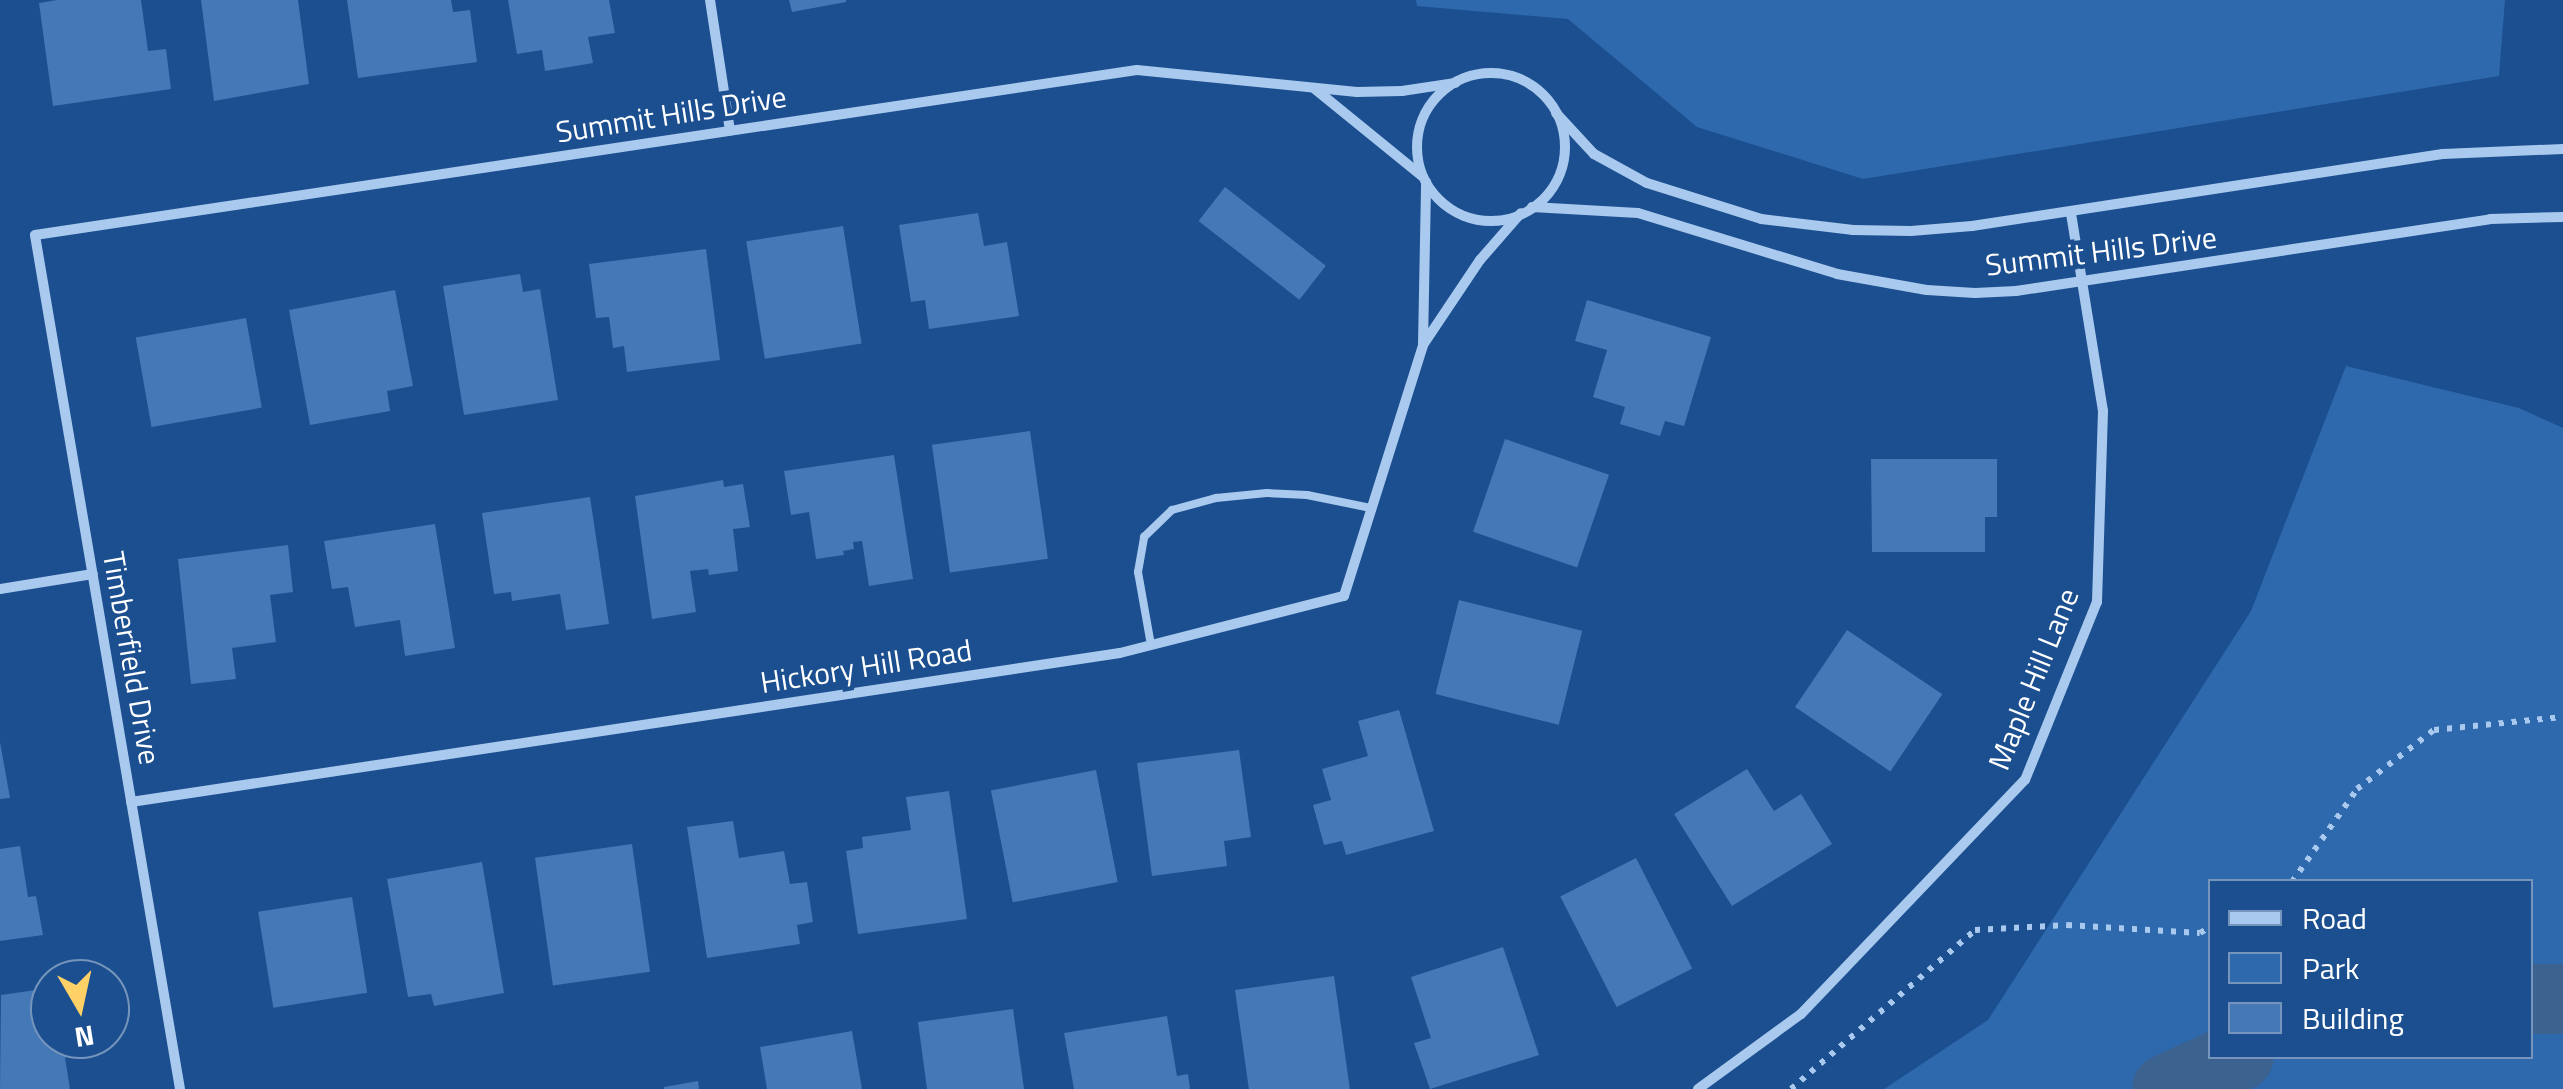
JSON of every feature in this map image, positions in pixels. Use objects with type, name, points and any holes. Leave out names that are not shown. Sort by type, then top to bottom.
[{"type":"street","points":[[710,0],[730,130]]},
{"type":"street","name":"Summit Hills Drive","points":[[35,235],[1137,70],[1314,88],[1402,91],[1455,83]]},
{"type":"street","points":[[1314,88],[1425,179],[1446,205],[1468,217],[1500,220],[1521,214],[1551,190],[1563,162],[1564,136],[1556,112],[1540,92],[1515,77],[1484,73],[1455,83],[1434,99],[1422,121],[1417,146],[1425,179]]},
{"type":"street","name":"Summit Hills Drive","points":[[1556,112],[1594,154],[1623,172],[1761,219],[1911,231],[2071,212],[2443,154],[2563,149]]},
{"type":"street","name":"Hickory Hill Road","points":[[1424,345],[1425,179]]},
{"type":"street","name":"Summit Hills Drive","points":[[1532,207],[1638,213],[1837,274],[1926,290],[2016,291],[2490,219],[2563,218]]},
{"type":"street","name":"Maple Hill Lane","points":[[1698,1089],[1800,1014],[2025,780],[2097,602],[2103,412],[2071,212]]},
{"type":"street","name":"Hickory Hill Road","points":[[131,802],[1120,653],[1344,596],[1424,345],[1480,260],[1521,214]]},
{"type":"street","name":"Timberfield Drive","points":[[35,235],[180,1089]]},
{"type":"street","points":[[0,589],[93,574]]},
{"type":"lane","points":[[1151,645],[1138,572],[1144,537],[1172,510],[1216,498],[1267,493],[1372,508]]},
{"type":"path","points":[[2294,879],[2357,789],[2434,730],[2563,717]]},
{"type":"path","points":[[1791,1089],[1975,930],[2066,925],[2200,932],[2208,928]]},
{"type":"green space","points":[[1416,0],[2505,0],[2499,76],[1863,179],[1697,127],[1568,19],[1417,6]]},
{"type":"green space","points":[[2346,366],[2519,408],[2563,428],[2563,1089],[1884,1089],[1988,1020],[2251,611]]},
{"type":"building","points":[[141,0],[148,51],[166,49],[171,89],[53,106],[39,3]]},
{"type":"building","points":[[201,0],[298,0],[309,84],[214,101]]},
{"type":"building","points":[[347,0],[451,0],[453,12],[470,10],[477,62],[358,78]]},
{"type":"building","points":[[508,0],[609,0],[615,33],[588,37],[593,63],[545,71],[542,50],[517,54]]},
{"type":"building","points":[[789,0],[846,0],[846,2],[792,12]]},
{"type":"building","points":[[1225,187],[1326,266],[1299,300],[1199,221]]},
{"type":"building","points":[[978,213],[984,246],[1007,242],[1019,316],[929,329],[925,300],[911,302],[899,225]]},
{"type":"building","points":[[843,226],[862,344],[765,359],[746,241]]},
{"type":"building","points":[[706,249],[720,360],[627,372],[624,346],[613,348],[609,317],[596,318],[589,264]]},
{"type":"building","points":[[520,274],[523,292],[540,289],[558,400],[464,415],[443,286]]},
{"type":"building","points":[[395,290],[413,386],[387,391],[390,411],[310,425],[289,310]]},
{"type":"building","points":[[1587,300],[1711,337],[1684,426],[1665,421],[1660,436],[1620,424],[1625,407],[1593,397],[1607,350],[1575,341]]},
{"type":"building","points":[[246,318],[262,408],[152,427],[136,337]]},
{"type":"building","points":[[1030,431],[1048,559],[950,573],[932,445]]},
{"type":"building","points":[[1505,439],[1609,475],[1577,567],[1473,532]]},
{"type":"building","points":[[894,455],[913,579],[869,586],[862,541],[853,542],[854,549],[843,551],[844,555],[816,559],[809,512],[791,515],[784,471]]},
{"type":"building","points":[[1871,459],[1997,459],[1997,517],[1985,517],[1985,552],[1872,552]]},
{"type":"building","points":[[723,480],[724,487],[743,484],[750,527],[733,529],[738,571],[709,575],[708,569],[690,571],[696,612],[652,619],[635,496]]},
{"type":"building","points":[[590,497],[609,624],[566,630],[560,594],[512,601],[511,592],[494,594],[482,513]]},
{"type":"building","points":[[435,524],[455,648],[405,656],[400,620],[355,627],[348,587],[332,589],[324,541]]},
{"type":"building","points":[[288,545],[293,592],[270,595],[276,642],[232,648],[236,679],[191,684],[178,559]]},
{"type":"building","points":[[1459,600],[1582,631],[1559,725],[1436,694]]},
{"type":"building","points":[[1847,630],[1942,694],[1890,771],[1795,707]]},
{"type":"building","points":[[1399,710],[1434,831],[1346,855],[1342,841],[1324,845],[1313,805],[1331,800],[1322,769],[1368,756],[1358,721]]},
{"type":"building","points":[[0,742],[10,798],[0,799]]},
{"type":"building","points":[[1239,750],[1251,837],[1224,841],[1227,866],[1152,876],[1137,763]]},
{"type":"building","points":[[1747,769],[1774,811],[1801,794],[1832,844],[1732,906],[1674,814]]},
{"type":"building","points":[[1096,770],[1118,882],[1013,902],[991,790]]},
{"type":"building","points":[[949,791],[967,919],[858,934],[846,851],[863,848],[862,837],[911,830],[906,797]]},
{"type":"building","points":[[733,821],[739,858],[784,851],[790,884],[807,882],[813,922],[797,925],[800,944],[707,958],[687,827]]},
{"type":"building","points":[[632,844],[650,972],[553,985],[535,858]]},
{"type":"building","points":[[20,846],[28,897],[36,896],[43,935],[0,941],[0,849]]},
{"type":"building","points":[[1636,858],[1692,968],[1617,1007],[1560,897]]},
{"type":"building","points":[[482,862],[504,993],[434,1006],[431,994],[408,997],[387,879]]},
{"type":"building","points":[[352,897],[367,993],[273,1008],[258,912]]},
{"type":"building","points":[[1503,947],[1539,1055],[1430,1089],[1414,1043],[1431,1038],[1411,977]]},
{"type":"building","points":[[1334,976],[1350,1089],[1249,1089],[1235,990]]},
{"type":"building","points":[[30,991],[30,1059],[65,1059],[70,1089],[0,1089],[1,995]]},
{"type":"building","points":[[1013,1009],[1024,1089],[927,1089],[918,1022]]},
{"type":"building","points":[[1167,1016],[1177,1076],[1188,1074],[1190,1089],[1074,1089],[1064,1033]]},
{"type":"building","points":[[852,1031],[862,1089],[767,1089],[760,1047]]},
{"type":"building","points":[[698,1081],[699,1089],[664,1089],[664,1087]]},
{"type":"waterway","points":[[2533,999],[2563,999]]},
{"type":"waterway","points":[[2167,1089],[2232,1059]]}]
